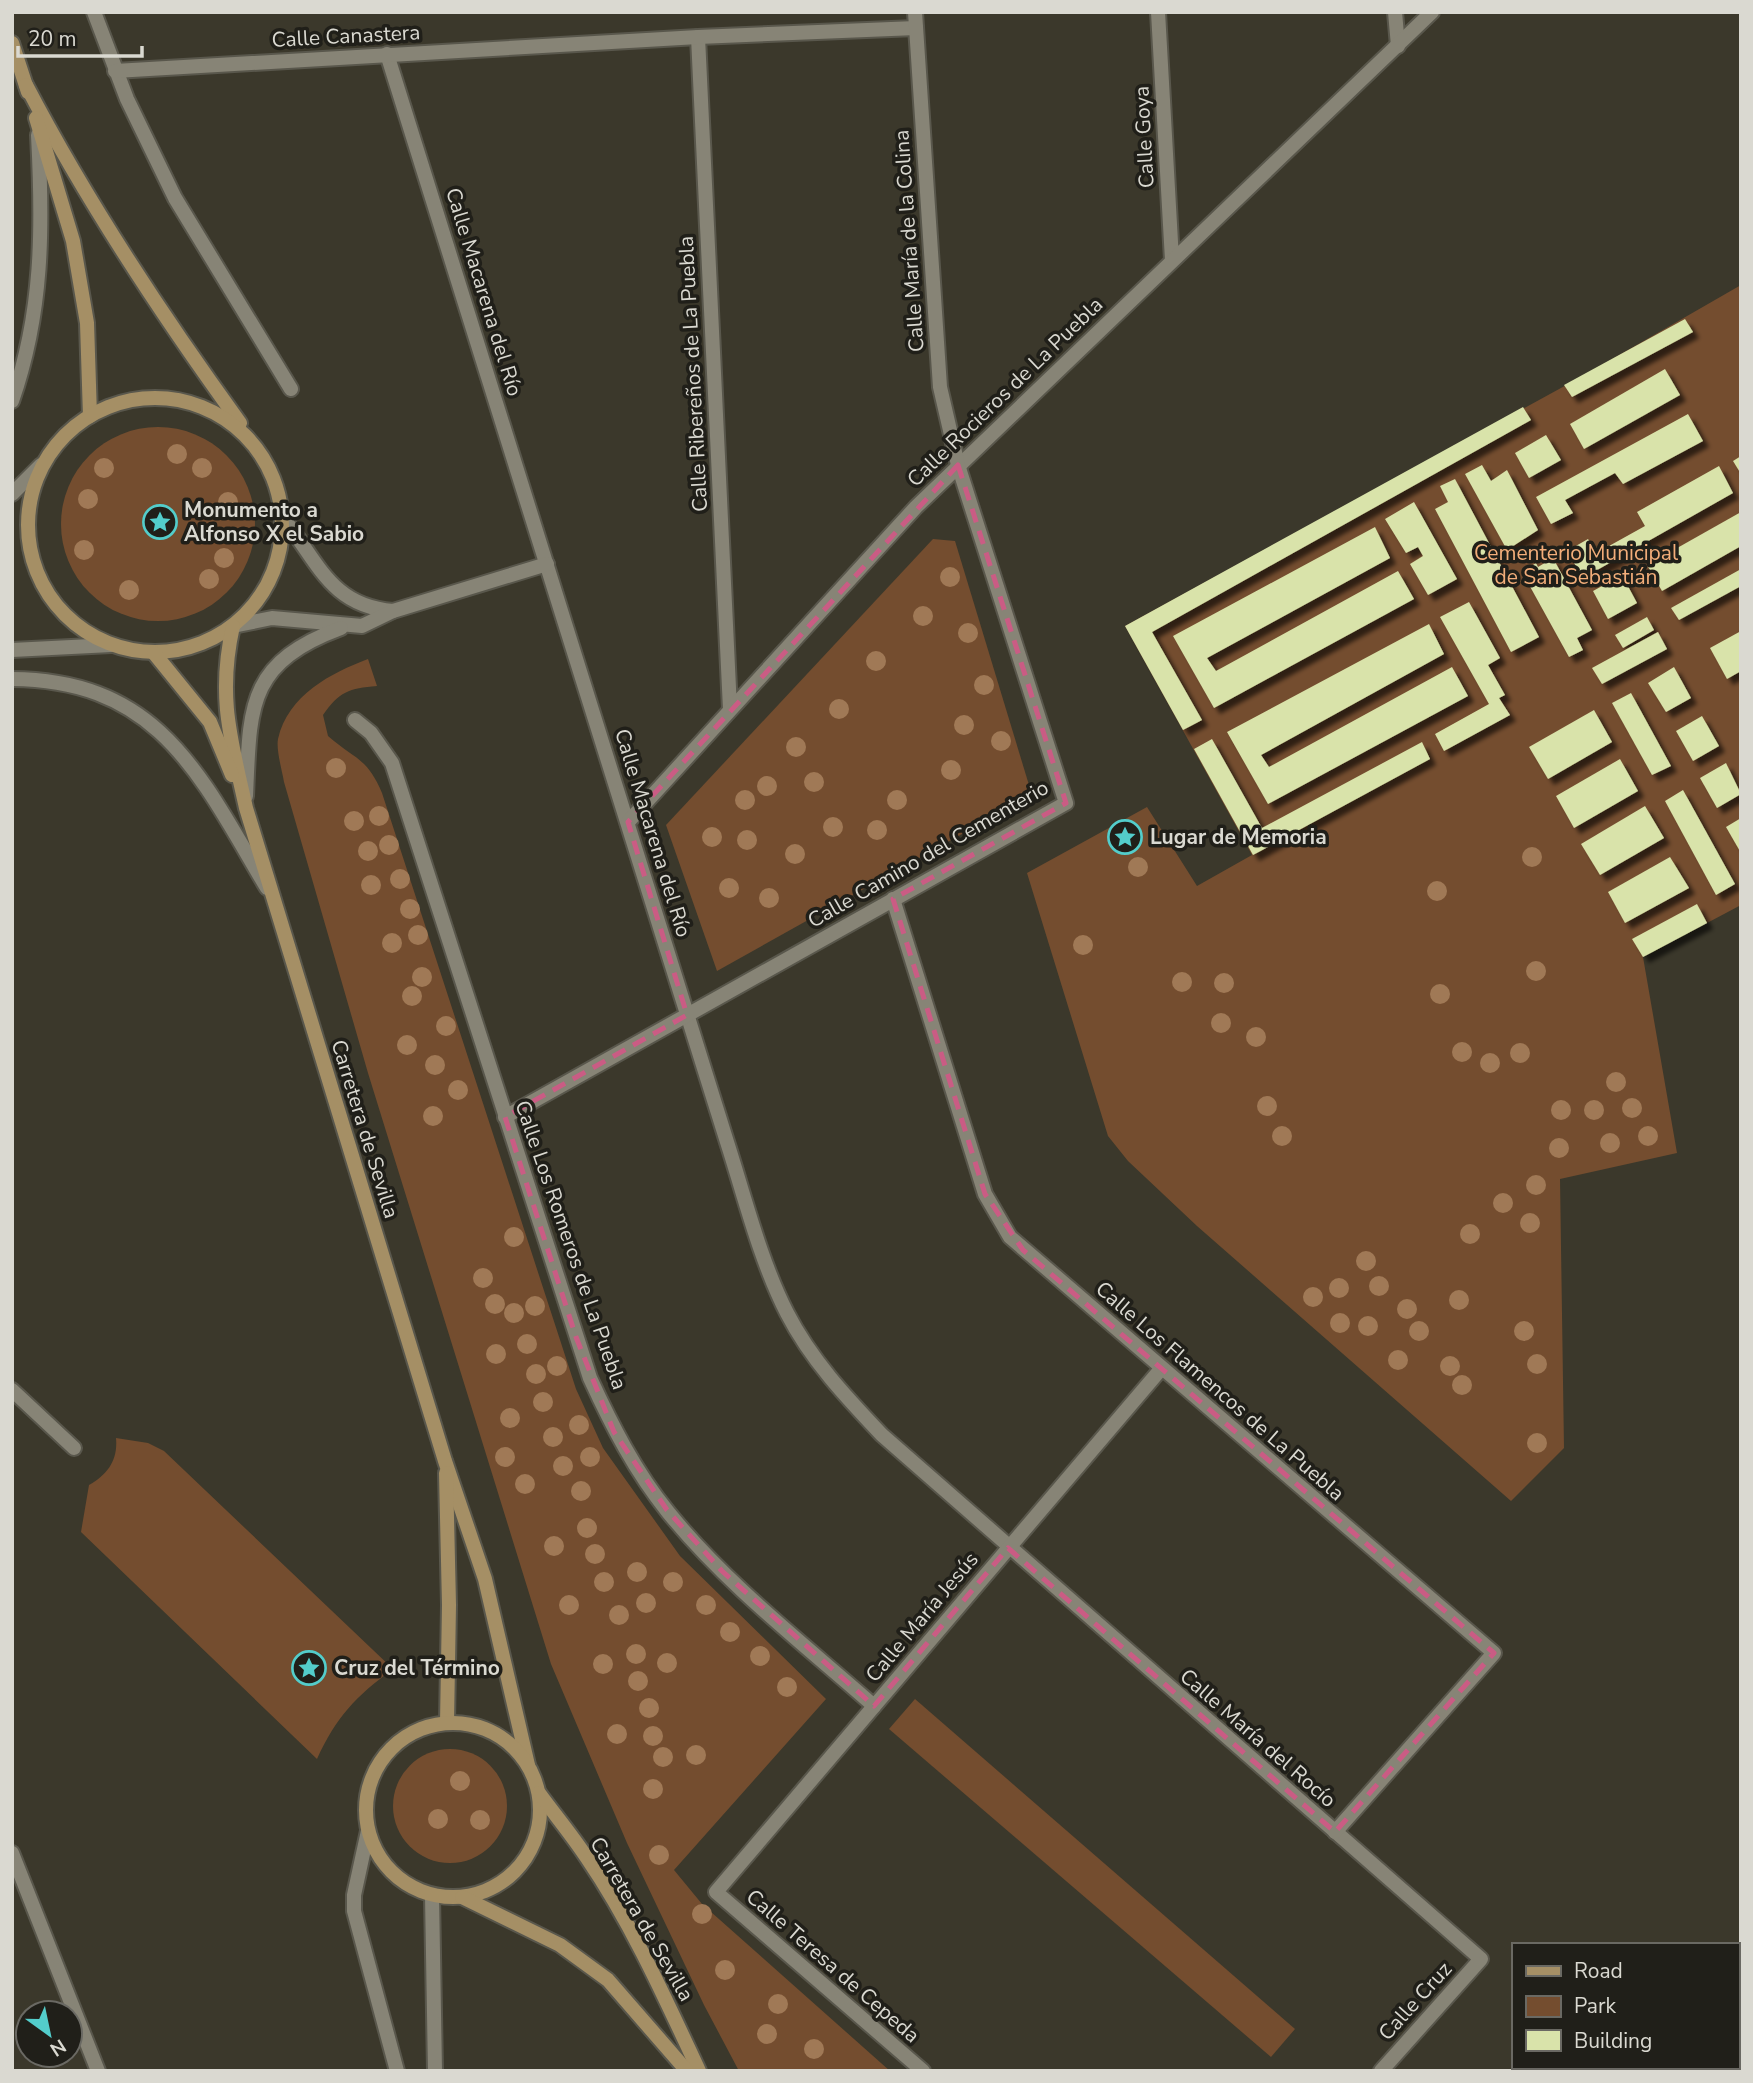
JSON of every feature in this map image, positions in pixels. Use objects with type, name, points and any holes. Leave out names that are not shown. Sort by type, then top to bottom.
[{"type":"main road","points":[[12,43],[72,241],[87,323],[90,416]]},
{"type":"main road","points":[[26,85],[68,166],[130,266],[254,443],[274,478],[283,518],[279,559],[261,596],[233,626],[197,645],[154,653],[111,645],[73,624],[45,591],[29,551],[28,507],[41,465],[68,430],[105,407],[145,397],[185,400],[223,416],[254,443]]},
{"type":"main road","name":"Carretera de Sevilla","points":[[233,626],[225,663],[226,719],[246,808],[445,1461],[488,1591],[528,1765]]},
{"type":"main road","name":"Carretera de Sevilla","points":[[154,653],[210,722],[246,808]]},
{"type":"main road","name":"Carretera de Sevilla","points":[[445,1461],[449,1605],[447,1723]]},
{"type":"main road","points":[[447,1723],[471,1724],[493,1732],[513,1746],[528,1765],[539,1793],[539,1822],[530,1849],[514,1872],[490,1889],[462,1897],[432,1895],[410,1886],[390,1872],[376,1853],[368,1831],[365,1801],[374,1771],[392,1747],[417,1730],[447,1723]]},
{"type":"main road","name":"Carretera de Sevilla","points":[[539,1793],[606,1888],[651,1968],[699,2071]]},
{"type":"main road","points":[[462,1897],[560,1945],[608,1980],[687,2071]]},
{"type":"street","points":[[94,12],[115,71],[181,209],[291,389]]},
{"type":"street","name":"Calle María de la Colina","points":[[915,12],[940,387],[958,465]]},
{"type":"street","name":"Calle Goya","points":[[1158,12],[1172,260]]},
{"type":"street","points":[[1395,12],[1398,46]]},
{"type":"street","name":"Calle Rocieros de La Puebla","points":[[628,822],[958,465],[1432,12]]},
{"type":"street","name":"Calle Canastera","points":[[115,71],[698,37],[916,28]]},
{"type":"street","name":"Calle Ribereños de La Puebla","points":[[698,37],[730,709]]},
{"type":"street","name":"Calle Macarena del Río","points":[[387,54],[775,1288],[787,1314],[841,1392],[882,1436],[1008,1548]]},
{"type":"street","points":[[12,401],[22,372],[36,311],[43,222],[38,123]]},
{"type":"street","points":[[12,494],[41,465]]},
{"type":"street","name":"Calle Camino del Cementerio","points":[[505,1117],[1066,803],[958,465]]},
{"type":"street","points":[[283,518],[332,587],[373,609],[393,611]]},
{"type":"street","points":[[233,626],[272,618],[343,627],[362,626],[393,611],[547,564]]},
{"type":"street","points":[[246,808],[248,744],[258,688],[270,671],[305,643],[343,627]]},
{"type":"street","points":[[12,650],[111,645]]},
{"type":"street","points":[[12,679],[37,680],[96,691],[134,709],[153,725],[197,775],[274,899]]},
{"type":"street","name":"Calle Los Romeros de La Puebla","points":[[355,720],[371,733],[392,763],[590,1378],[614,1432],[640,1474],[675,1521],[722,1571],[874,1706]]},
{"type":"street","name":"Calle Los Flamencos de La Puebla","points":[[893,899],[985,1195],[996,1217],[1023,1250],[1494,1653],[1335,1832]]},
{"type":"street","name":"Calle María Jesús","points":[[716,1892],[1161,1369]]},
{"type":"street","points":[[12,1390],[75,1448]]},
{"type":"street","name":"Calle María del Rocío","points":[[1008,1548],[1481,1959]]},
{"type":"street","points":[[368,1831],[354,1895],[355,1911],[397,2071]]},
{"type":"street","points":[[12,1853],[98,2071]]},
{"type":"street","name":"Calle Teresa de Cepeda","points":[[716,1892],[923,2071]]},
{"type":"street","points":[[432,1895],[435,2071]]},
{"type":"street","name":"Calle Cruz","points":[[1381,2071],[1481,1959]]},
{"type":"highlighted area","points":[[958,465],[1066,803],[893,899],[985,1194],[1023,1250],[1494,1653],[1335,1832],[1008,1548],[874,1706],[722,1571],[667,1510],[614,1432],[576,1337],[505,1117],[687,1015],[628,822]]},
{"type":"green space","name":"Cementerio Municipal de San Sebastián","points":[[1741,285],[1741,905],[1643,957],[1677,1153],[1560,1179],[1564,1448],[1511,1501],[1197,1226],[1128,1161],[1108,1136],[1027,873],[1147,807],[1197,886],[1252,855],[1125,626],[1581,377]]},
{"type":"green space","points":[[158,427],[177,428],[195,434],[227,455],[248,487],[254,505],[254,543],[248,561],[227,593],[195,614],[177,620],[158,621],[139,620],[121,614],[89,593],[68,561],[62,543],[61,524],[62,505],[68,487],[89,455],[121,434],[139,428]]},
{"type":"green space","points":[[933,539],[955,541],[1032,795],[717,971],[666,825]]},
{"type":"green space","points":[[368,659],[377,686],[352,690],[334,701],[323,715],[328,736],[365,765],[382,793],[576,1389],[603,1448],[680,1556],[826,1699],[674,1870],[702,1904],[890,2071],[739,2071],[704,2005],[627,1843],[551,1664],[368,1073],[284,782],[278,739],[291,710],[301,698],[326,679]]},
{"type":"green space","points":[[116,1438],[148,1443],[164,1451],[393,1669],[348,1708],[317,1759],[81,1532],[89,1485],[110,1466],[115,1453]]},
{"type":"green space","points":[[915,1699],[1295,2029],[1271,2057],[889,1729]]},
{"type":"green space","points":[[450,1749],[472,1753],[490,1766],[503,1784],[507,1806],[503,1828],[490,1846],[472,1859],[450,1863],[428,1859],[410,1846],[397,1828],[393,1806],[397,1784],[410,1766],[428,1753]]},
{"type":"building","points":[[1685,319],[1693,332],[1572,397],[1564,385]]},
{"type":"building","points":[[1665,369],[1680,395],[1584,449],[1570,424]]},
{"type":"building","points":[[1523,407],[1531,420],[1152,632],[1202,720],[1183,730],[1125,626]]},
{"type":"building","points":[[1688,414],[1703,441],[1623,484],[1615,473],[1565,500],[1573,513],[1551,524],[1536,497]]},
{"type":"building","points":[[1546,435],[1561,460],[1529,478],[1515,453]]},
{"type":"building","points":[[1741,456],[1741,474],[1733,461]]},
{"type":"building","points":[[1482,465],[1491,481],[1507,470],[1538,530],[1507,550],[1465,474]]},
{"type":"building","points":[[1719,466],[1733,493],[1583,578],[1567,551],[1588,539],[1594,549],[1602,544],[1609,546],[1645,526],[1637,512]]},
{"type":"building","points":[[1455,479],[1539,637],[1511,652],[1435,509],[1448,502],[1440,486]]},
{"type":"building","points":[[1414,502],[1457,579],[1428,595],[1410,564],[1423,556],[1418,547],[1406,553],[1385,519]]},
{"type":"building","points":[[1741,512],[1741,546],[1662,591],[1647,565]]},
{"type":"building","points":[[1375,527],[1390,558],[1207,658],[1216,671],[1398,571],[1414,599],[1214,708],[1173,636]]},
{"type":"building","points":[[1553,558],[1592,630],[1577,638],[1583,650],[1569,657],[1522,572],[1536,563],[1538,567]]},
{"type":"building","points":[[1741,569],[1741,586],[1679,620],[1671,608]]},
{"type":"building","points":[[1622,575],[1637,603],[1608,619],[1593,591]]},
{"type":"building","points":[[1469,602],[1500,658],[1488,665],[1505,695],[1499,698],[1510,715],[1444,751],[1435,734],[1489,704],[1440,617]]},
{"type":"building","points":[[1647,617],[1654,630],[1623,648],[1615,635]]},
{"type":"building","points":[[1429,624],[1444,654],[1261,755],[1269,767],[1452,667],[1468,696],[1268,804],[1227,732]]},
{"type":"building","points":[[1741,631],[1741,671],[1727,679],[1710,648]]},
{"type":"building","points":[[1658,632],[1667,649],[1602,684],[1592,668]]},
{"type":"building","points":[[1674,667],[1691,698],[1666,712],[1648,683]]},
{"type":"building","points":[[1631,693],[1671,766],[1652,775],[1612,703]]},
{"type":"building","points":[[1594,710],[1612,742],[1548,779],[1529,747]]},
{"type":"building","points":[[1702,716],[1719,746],[1693,761],[1676,731]]},
{"type":"building","points":[[1212,739],[1262,828],[1422,742],[1430,759],[1253,855],[1194,749]]},
{"type":"building","points":[[1620,759],[1638,791],[1574,828],[1556,796]]},
{"type":"building","points":[[1726,763],[1741,794],[1717,808],[1700,778]]},
{"type":"building","points":[[1683,790],[1735,884],[1716,895],[1665,801]]},
{"type":"building","points":[[1645,806],[1664,838],[1600,875],[1581,844]]},
{"type":"building","points":[[1741,818],[1741,853],[1726,827]]},
{"type":"building","points":[[1670,857],[1689,888],[1625,923],[1608,892]]},
{"type":"building","points":[[1697,904],[1707,923],[1643,957],[1632,939]]},
{"type":"place","name":"Monumento a Alfonso X el Sabio","points":[[160,522]]},
{"type":"place","name":"Lugar de Memoria","points":[[1125,837]]},
{"type":"place","name":"Cruz del Término","points":[[309,1668]]}]
